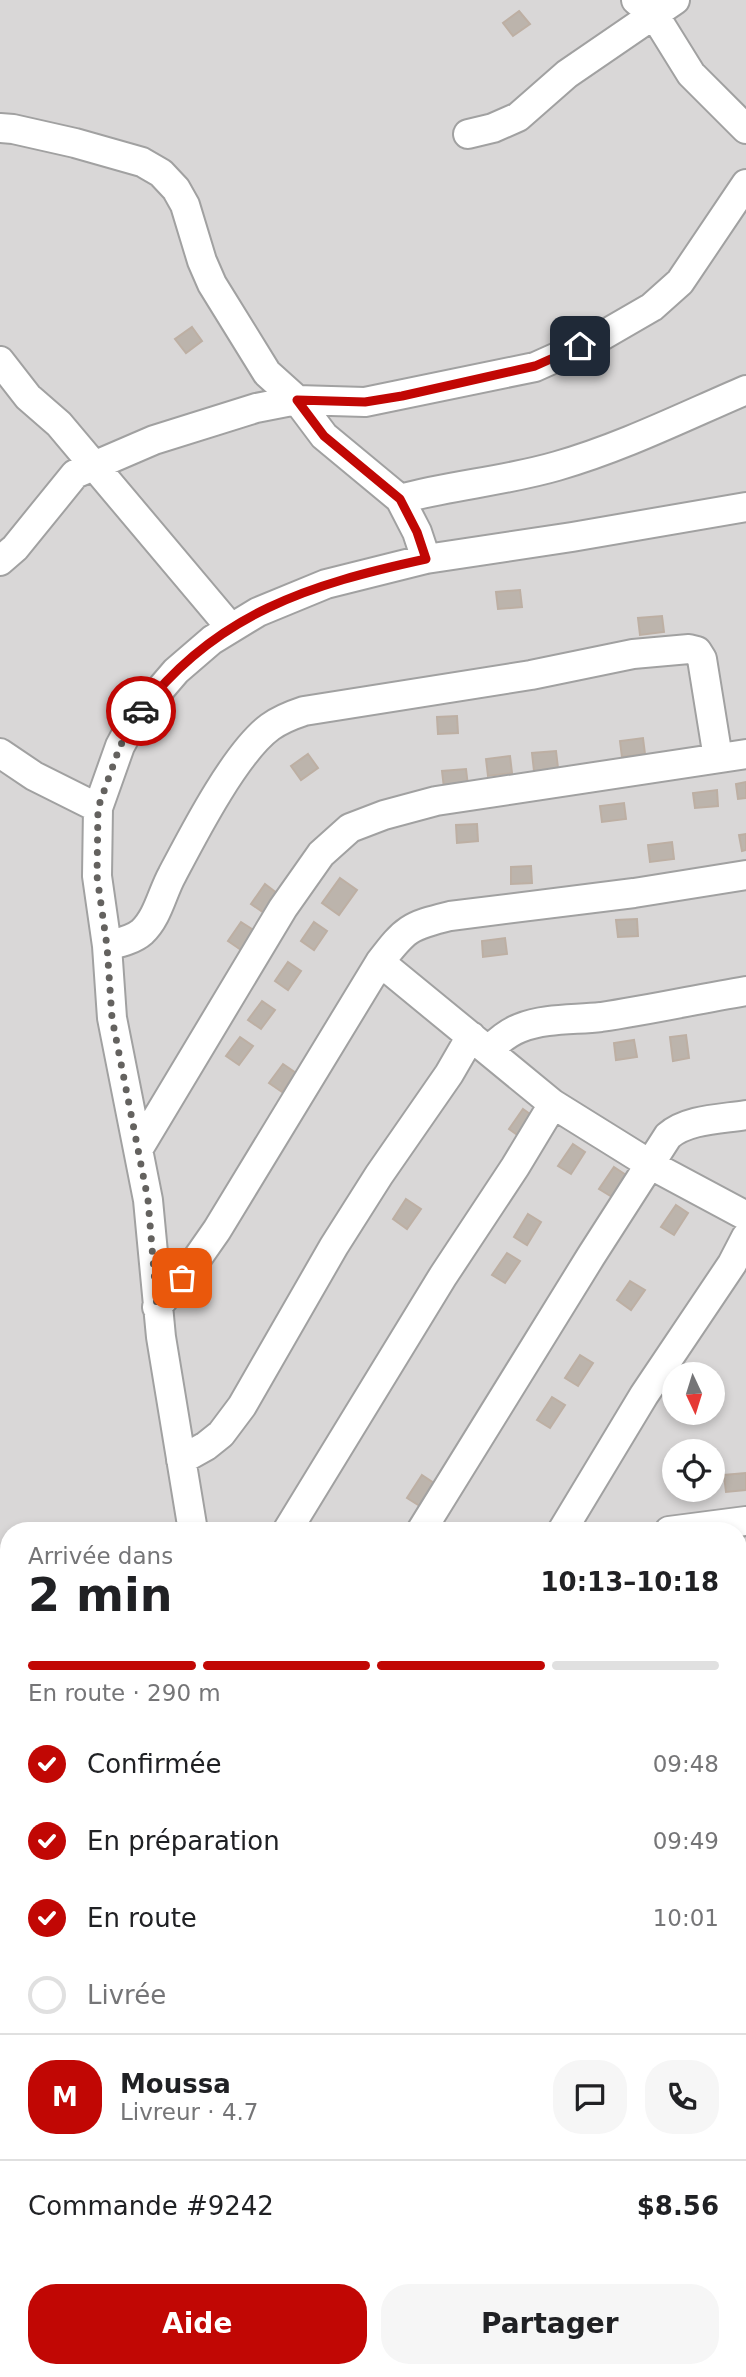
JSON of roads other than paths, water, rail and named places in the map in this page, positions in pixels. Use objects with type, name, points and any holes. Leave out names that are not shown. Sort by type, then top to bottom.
[{"type":"street","points":[[468,134],[493,128],[519,117],[567,74],[655,5],[691,74],[746,129]]},
{"type":"street","points":[[0,128],[75,143],[142,162],[161,173],[176,189],[185,205],[202,261],[230,315],[267,373],[297,400],[324,436],[400,499],[417,532],[426,559]]},
{"type":"street","points":[[0,561],[22,539],[75,474],[154,440],[256,408],[297,400],[365,402],[535,366],[595,340],[652,307],[680,282],[746,184]]},
{"type":"street","points":[[0,361],[29,397],[60,424],[230,627]]},
{"type":"street","points":[[400,499],[522,475],[586,457],[621,445],[746,390]]},
{"type":"street","points":[[191,1522],[157,1307],[148,1200],[112,1018],[107,946],[97,876],[98,808],[120,746],[134,720],[176,671],[230,627],[258,612],[326,584],[426,559],[746,507]]},
{"type":"street","points":[[107,946],[141,933],[152,918],[171,876],[245,753],[268,728],[284,718],[304,711],[531,675],[633,654],[688,649],[697,651],[702,659],[718,758]]},
{"type":"street","points":[[0,753],[34,776],[98,808]]},
{"type":"street","points":[[139,1148],[283,908],[321,854],[351,828],[384,814],[436,801],[746,754]]},
{"type":"street","points":[[157,1307],[194,1263],[217,1230],[380,962],[407,929],[450,916],[634,893],[746,875]]},
{"type":"street","points":[[380,962],[553,1104],[651,1165],[746,1216]]},
{"type":"street","points":[[181,1460],[206,1447],[221,1434],[242,1406],[341,1234],[379,1175],[449,1074],[480,1043],[521,1027],[544,1022],[651,1009],[746,991]]},
{"type":"street","points":[[292,1522],[436,1287],[553,1104]]},
{"type":"street","points":[[427,1522],[591,1256],[651,1165],[662,1143],[675,1130],[711,1120],[746,1115]]},
{"type":"street","points":[[567,1522],[644,1395],[732,1264],[746,1237]]}]
